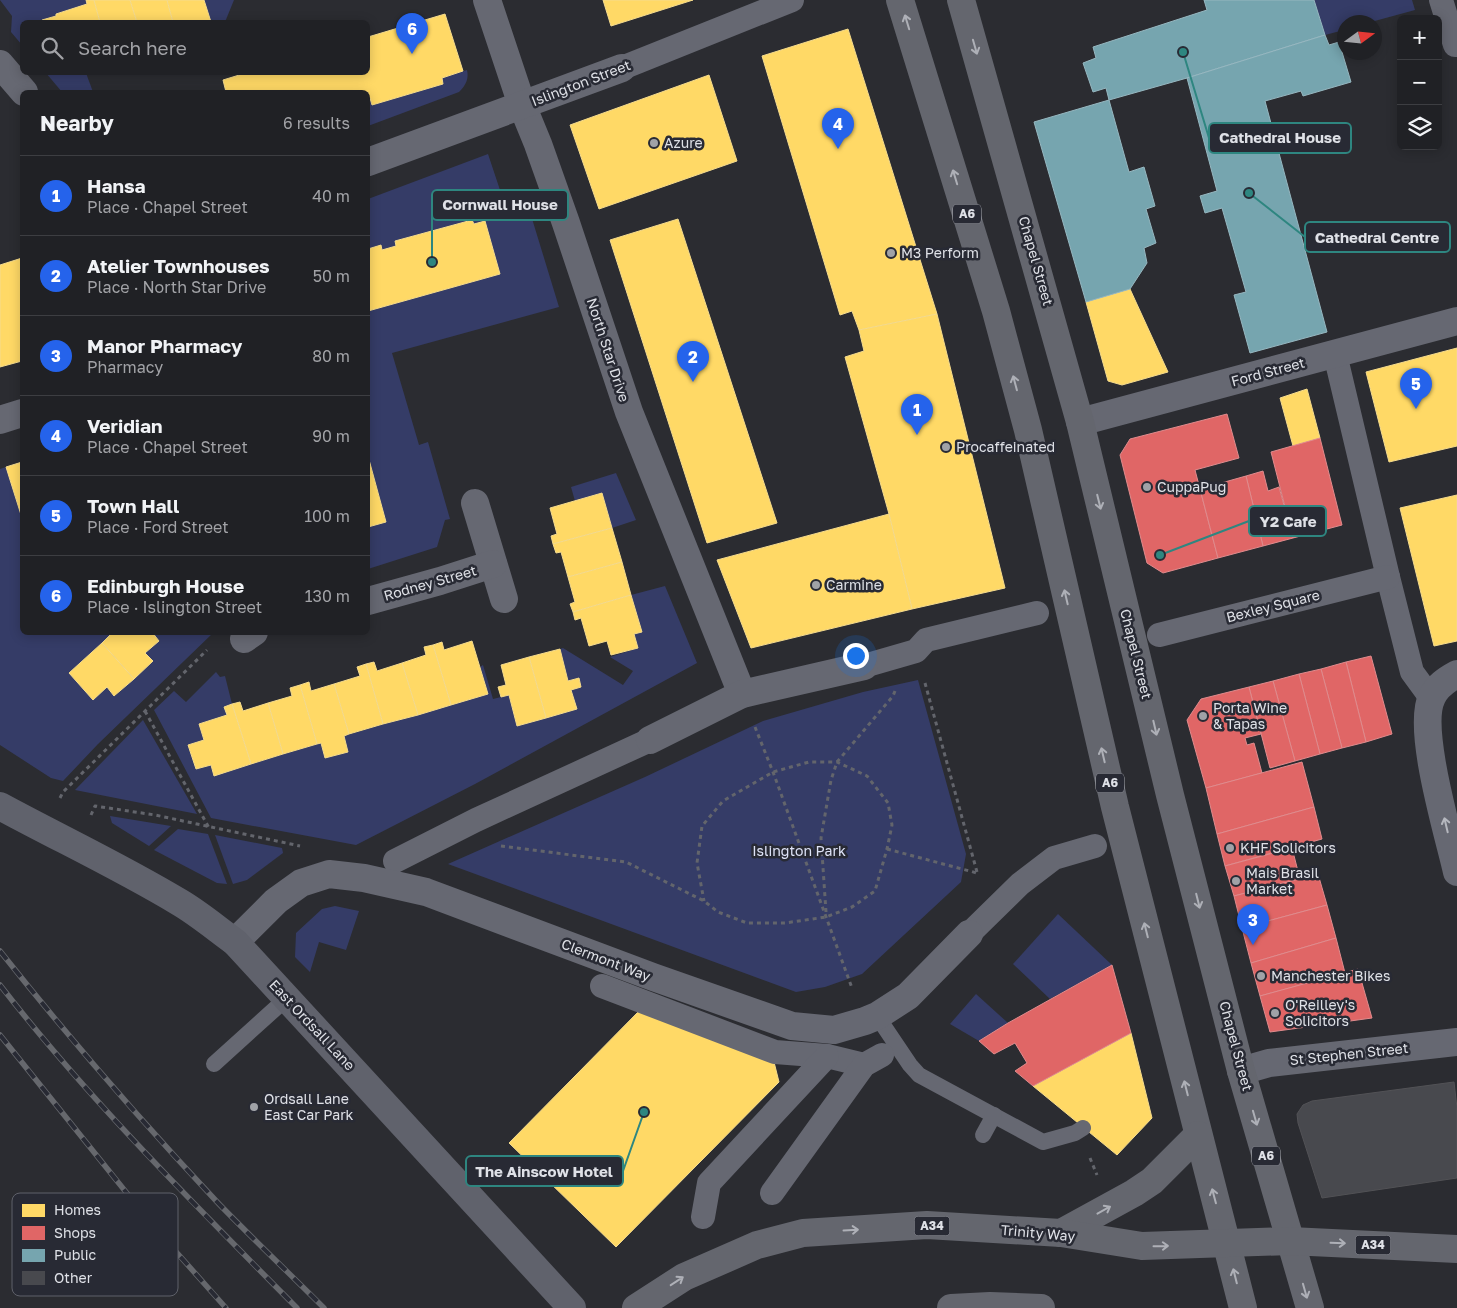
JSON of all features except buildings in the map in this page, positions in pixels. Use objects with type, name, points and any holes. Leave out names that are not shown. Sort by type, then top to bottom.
[{"type":"highway","name":"A6","points":[[900,0],[996,311],[1028,430],[1115,807],[1243,1308]]},
{"type":"highway","name":"Chapel Street","points":[[961,0],[1080,422],[1170,795],[1241,1071],[1310,1308]]},
{"type":"highway","points":[[1061,1233],[1152,1181],[1198,1135]]},
{"type":"highway","name":"Trinity Way","points":[[636,1308],[684,1277],[757,1246],[803,1232],[927,1225],[1061,1233],[1142,1246],[1290,1241],[1457,1249]]},
{"type":"highway","points":[[951,1308],[990,1306],[1041,1308]]},
{"type":"main road","name":"East Ordsall Lane","points":[[0,806],[113,864],[181,903],[235,942],[572,1308]]},
{"type":"street","name":"North Star Drive","points":[[487,0],[522,105],[566,223],[629,412],[742,694]]},
{"type":"street","name":"Islington Street","points":[[370,161],[622,68],[792,0]]},
{"type":"street","points":[[1441,0],[1455,45],[1457,45]]},
{"type":"street","points":[[0,64],[22,90]]},
{"type":"street","name":"Ford Street","points":[[1080,422],[1457,321]]},
{"type":"street","points":[[1336,354],[1412,672],[1431,698]]},
{"type":"street","points":[[0,420],[20,414]]},
{"type":"street","name":"Rodney Street","points":[[475,503],[504,598]]},
{"type":"street","name":"Rodney Street","points":[[370,600],[493,564]]},
{"type":"street","name":"Bexley Square","points":[[1159,635],[1388,577]]},
{"type":"street","points":[[395,861],[476,820],[650,740],[742,694],[864,666],[916,651],[926,640],[1037,612]]},
{"type":"street","points":[[1457,674],[1444,681],[1431,698],[1427,724],[1430,753],[1457,872]]},
{"type":"street","points":[[969,934],[1020,884],[1054,858],[1095,846]]},
{"type":"street","name":"Clermont Way","points":[[235,942],[276,901],[301,883],[329,874],[364,878],[426,892],[653,977],[792,1026],[834,1030],[871,1019],[908,996],[969,934]]},
{"type":"street","points":[[602,986],[775,1052],[873,1060],[772,1193]]},
{"type":"street","name":"St Stephen Street","points":[[1241,1071],[1270,1063],[1457,1042]]},
{"type":"street","points":[[703,1217],[709,1183],[827,1056]]},
{"type":"lane","points":[[214,1064],[287,998]]},
{"type":"lane","points":[[871,1019],[919,1075],[1043,1142],[1075,1133],[1084,1128]]},
{"type":"lane","points":[[983,1135],[994,1115]]},
{"type":"path","points":[[57,803],[63,792],[207,650]]},
{"type":"path","points":[[826,917],[821,838],[831,780],[837,762],[893,696],[916,651]]},
{"type":"path","points":[[888,849],[978,873],[916,651]]},
{"type":"path","points":[[742,694],[773,772],[826,917],[871,1019]]},
{"type":"path","points":[[145,711],[209,828]]},
{"type":"path","points":[[476,820],[498,846],[626,862],[704,901],[718,912],[747,924],[785,923],[826,917],[852,908],[875,891],[888,849],[892,825],[888,803],[867,776],[837,762],[809,762],[773,772],[723,801],[702,826],[697,863],[704,901]]},
{"type":"path","points":[[89,820],[95,806],[155,816],[308,848]]},
{"type":"green space","points":[[0,0],[86,0],[87,4],[42,20],[20,20],[20,43],[11,32],[12,16]]},
{"type":"green space","points":[[204,0],[234,0],[226,20],[210,20]]},
{"type":"green space","points":[[1314,0],[1412,0],[1415,10],[1382,19],[1382,15],[1337,15],[1337,32],[1325,35]]},
{"type":"green space","points":[[467,70],[466,82],[459,92],[370,125],[370,98],[372,105],[443,84],[442,78]]},
{"type":"green space","points":[[48,75],[87,75],[92,90],[60,90]]},
{"type":"green space","points":[[488,154],[501,193],[526,199],[559,307],[392,353],[419,445],[428,442],[450,519],[445,520],[437,547],[370,568],[370,526],[386,522],[370,463],[370,310],[500,274],[472,220],[395,241],[396,246],[382,250],[380,245],[370,248],[370,198]]},
{"type":"green space","points":[[6,467],[20,512],[20,635],[111,635],[69,673],[93,699],[107,687],[115,696],[153,661],[145,653],[159,641],[154,635],[211,635],[98,744],[63,781],[51,778],[0,745],[0,469]]},
{"type":"green space","points":[[616,473],[636,520],[612,528],[602,493],[575,501],[571,487]]},
{"type":"green space","points":[[665,586],[697,663],[475,784],[356,845],[211,818],[154,710],[174,691],[186,702],[216,672],[220,677],[225,676],[232,704],[227,715],[199,724],[204,740],[188,745],[196,769],[211,765],[214,775],[321,743],[325,758],[348,752],[344,736],[488,693],[480,667],[483,665],[493,699],[509,695],[517,726],[571,690],[581,687],[578,678],[568,681],[560,649],[563,648],[623,685],[633,671],[610,657],[638,648],[634,634],[641,631],[631,595]]},
{"type":"green space","name":"Islington Park","points":[[918,680],[966,854],[961,882],[862,974],[825,987],[796,992],[448,864],[645,777],[763,721],[863,692]]},
{"type":"green space","points":[[143,720],[197,814],[75,790]]},
{"type":"green space","points":[[110,816],[171,826],[149,846],[112,823]]},
{"type":"green space","points":[[178,829],[208,834],[227,884],[217,883],[154,850]]},
{"type":"green space","points":[[215,835],[282,848],[283,853],[247,880],[233,884]]},
{"type":"green space","points":[[335,906],[359,911],[346,950],[319,942],[310,972],[295,957],[296,933],[322,909]]},
{"type":"green space","points":[[1058,914],[1112,965],[1050,999],[1013,964]]},
{"type":"green space","points":[[976,994],[1008,1023],[979,1041],[950,1024]]},
{"type":"railway","points":[[0,951],[79,1048],[162,1142],[219,1204],[324,1308]]},
{"type":"railway","points":[[0,985],[34,1028],[106,1111],[181,1191],[297,1308]]},
{"type":"railway","points":[[0,1035],[127,1193]]},
{"type":"railway","points":[[178,1254],[226,1308]]},
{"type":"place","name":"Cathedral House","points":[[1183,52]]},
{"type":"place","name":"Edinburgh House","points":[[412,54]]},
{"type":"place","name":"Azure","points":[[654,143]]},
{"type":"place","name":"Veridian","points":[[838,149]]},
{"type":"place","name":"Cathedral Centre","points":[[1249,193]]},
{"type":"place","name":"M3 Perform","points":[[891,253]]},
{"type":"place","name":"Cornwall House","points":[[432,262]]},
{"type":"place","name":"Atelier Townhouses","points":[[693,382]]},
{"type":"place","name":"Town Hall","points":[[1416,409]]},
{"type":"place","name":"Hansa","points":[[917,435]]},
{"type":"place","name":"Procaffeinated","points":[[946,447]]},
{"type":"place","name":"CuppaPug","points":[[1147,487]]},
{"type":"place","name":"Y2 Cafe","points":[[1160,555]]},
{"type":"place","name":"Carmine","points":[[816,585]]},
{"type":"place","name":"Porta Wine & Tapas","points":[[1203,716]]},
{"type":"place","name":"KHF Solicitors","points":[[1230,848]]},
{"type":"place","name":"Mais Brasil Market","points":[[1236,881]]},
{"type":"place","name":"Manor Pharmacy","points":[[1253,945]]},
{"type":"place","name":"Manchester Bikes","points":[[1261,976]]},
{"type":"place","name":"O'Reilley's Solicitors","points":[[1275,1013]]},
{"type":"place","name":"Ordsall Lane East Car Park","points":[[254,1107]]},
{"type":"place","name":"The Ainscow Hotel","points":[[644,1112]]}]
